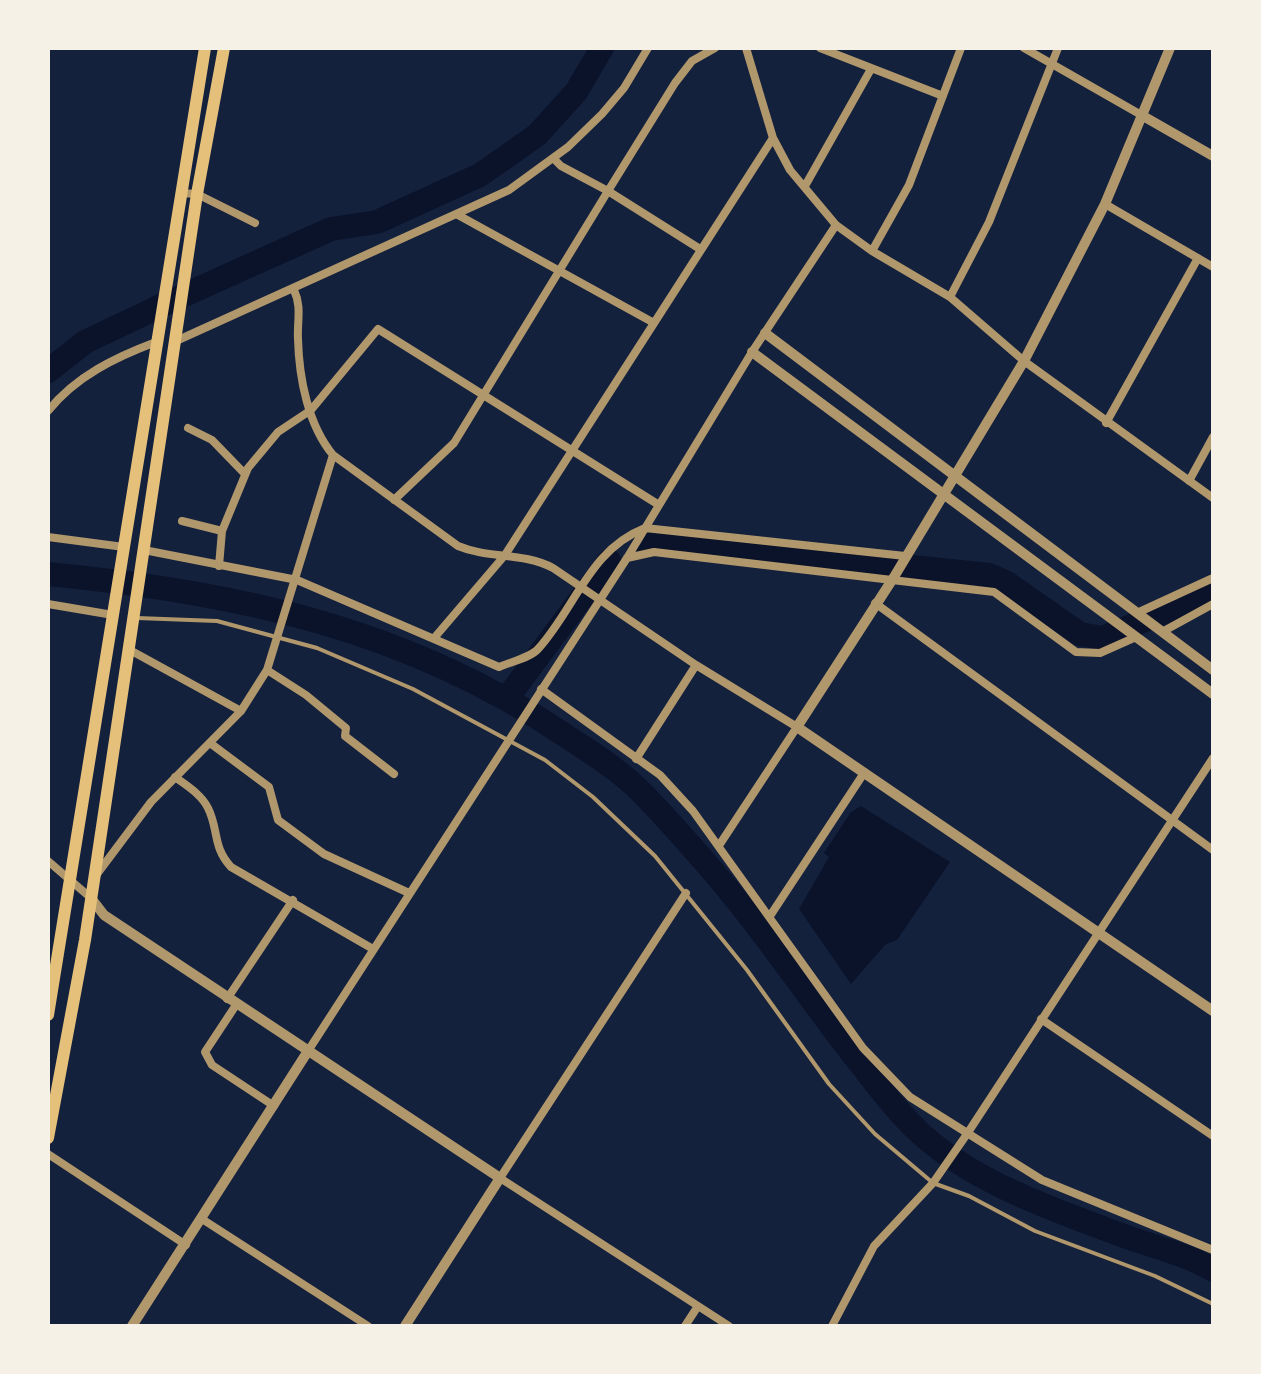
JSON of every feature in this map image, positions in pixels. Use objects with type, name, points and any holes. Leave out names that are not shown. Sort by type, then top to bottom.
[{"type":"main road","points":[[48,1015],[205,48]]},
{"type":"main road","points":[[48,1138],[91,898],[197,194],[224,48]]},
{"type":"street","points":[[176,341],[509,190],[553,158],[624,88],[648,48]]},
{"type":"street","points":[[394,500],[454,443],[675,83],[692,61],[715,48]]},
{"type":"street","points":[[746,48],[773,138],[790,170],[836,225],[872,251],[950,297],[1024,361],[1213,498]]},
{"type":"street","points":[[820,48],[943,96]]},
{"type":"street","points":[[872,251],[909,185],[961,48]]},
{"type":"street","points":[[1024,48],[1213,156]]},
{"type":"street","points":[[950,297],[989,222],[1058,48]]},
{"type":"street","points":[[720,844],[893,578],[941,493],[1024,361],[1105,204],[1170,48]]},
{"type":"street","points":[[805,186],[871,69]]},
{"type":"street","points":[[435,637],[505,555],[773,138]]},
{"type":"street","points":[[553,158],[561,166],[608,191],[700,249]]},
{"type":"street","points":[[180,193],[197,194],[255,223]]},
{"type":"street","points":[[1105,204],[1213,267]]},
{"type":"street","points":[[458,215],[654,323]]},
{"type":"street","points":[[132,1326],[597,598],[627,558],[752,352],[836,225]]},
{"type":"street","points":[[1106,423],[1198,258]]},
{"type":"street","points":[[294,290],[300,302],[298,338],[301,382],[324,444],[333,455],[458,546],[472,552],[533,557],[582,587],[696,665],[797,727],[1213,1011]]},
{"type":"street","points":[[219,566],[222,531],[245,474],[278,432],[311,410],[378,329],[659,505]]},
{"type":"street","points":[[765,333],[1213,670]]},
{"type":"street","points":[[48,411],[73,385],[115,357],[157,338]]},
{"type":"street","points":[[752,352],[1213,694]]},
{"type":"street","points":[[188,428],[212,440],[245,474]]},
{"type":"street","points":[[1189,481],[1213,437]]},
{"type":"street","points":[[94,879],[151,802],[241,711],[267,670],[333,455]]},
{"type":"street","points":[[182,521],[222,531]]},
{"type":"street","points":[[143,553],[296,583],[435,637],[499,667],[537,651],[602,555],[623,536],[645,528],[905,557]]},
{"type":"street","points":[[48,537],[123,551]]},
{"type":"street","points":[[627,558],[654,552],[994,592],[1076,652],[1100,653],[1136,637]]},
{"type":"street","points":[[1137,613],[1213,578]]},
{"type":"street","points":[[875,603],[1213,850]]},
{"type":"street","points":[[48,604],[114,613]]},
{"type":"street","points":[[1162,632],[1213,604]]},
{"type":"street","points":[[128,649],[241,711]]},
{"type":"street","points":[[636,759],[696,665]]},
{"type":"street","points":[[267,670],[306,695],[346,728],[345,736],[394,774]]},
{"type":"street","points":[[539,692],[660,775],[720,844],[863,1048],[910,1097],[965,1136],[1042,1180],[1213,1250]]},
{"type":"street","points":[[210,743],[269,787],[278,820],[324,854],[409,893]]},
{"type":"street","points":[[832,1326],[874,1246],[934,1181],[1213,758]]},
{"type":"street","points":[[770,916],[864,773]]},
{"type":"street","points":[[175,777],[200,796],[209,810],[219,853],[231,867],[293,900],[373,949]]},
{"type":"street","points":[[48,861],[91,898],[104,915],[231,1002],[729,1326]]},
{"type":"street","points":[[405,1326],[686,893]]},
{"type":"street","points":[[274,1106],[212,1065],[205,1052],[231,1002],[293,900]]},
{"type":"street","points":[[1041,1019],[1213,1136]]},
{"type":"street","points":[[48,1154],[186,1245]]},
{"type":"street","points":[[202,1219],[368,1326]]},
{"type":"street","points":[[685,1326],[698,1306]]},
{"type":"lane","points":[[133,615],[217,621],[317,648],[363,666],[510,736],[593,797],[655,856],[829,1084],[875,1134],[934,1181],[1046,1236],[1155,1276],[1213,1304]]},
{"type":"water","points":[[861,806],[950,862],[897,940],[885,945],[851,984],[799,909],[829,857],[824,853],[851,812]]},
{"type":"waterway","points":[[48,371],[85,342],[171,301],[331,229],[377,222],[480,175],[537,135],[576,92],[602,48]]},
{"type":"waterway","points":[[645,542],[653,540],[989,575],[1007,583],[1080,634],[1102,638],[1213,592]]},
{"type":"waterway","points":[[508,697],[609,561]]},
{"type":"waterway","points":[[48,574],[185,592],[316,621],[442,667],[503,697],[604,761],[650,801],[742,907],[893,1104],[942,1151],[1018,1194],[1182,1255],[1213,1270]]}]
